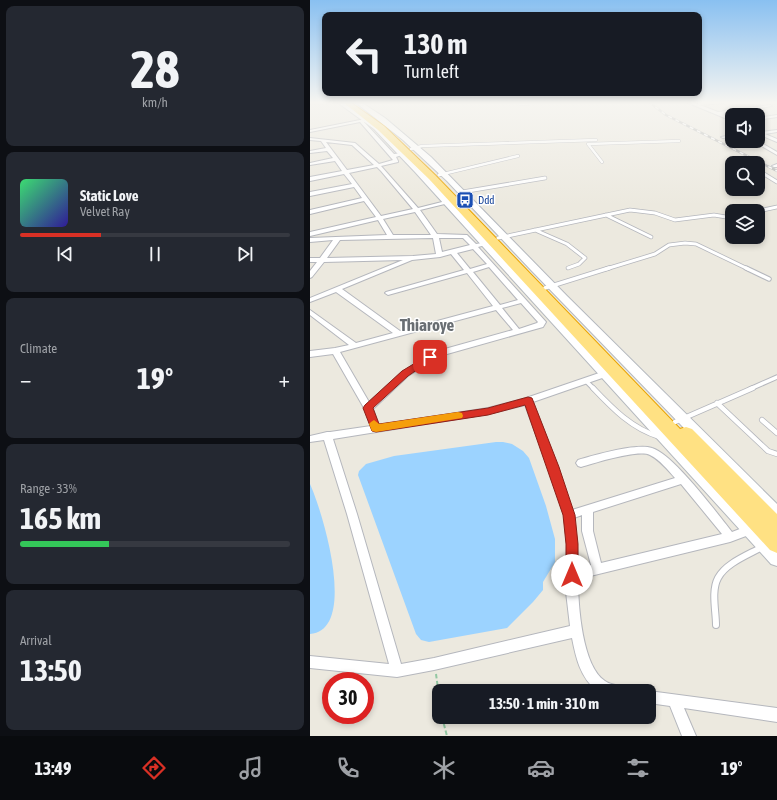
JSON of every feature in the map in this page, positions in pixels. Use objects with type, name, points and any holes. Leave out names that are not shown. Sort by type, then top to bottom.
[{"type":"highway","points":[[391,136],[405,152],[441,175],[491,241],[548,287],[679,420],[777,527]]},
{"type":"highway","points":[[391,136],[421,170],[455,199],[596,358],[771,545]]},
{"type":"street","points":[[386,136],[405,152],[421,170]]},
{"type":"street","points":[[768,136],[777,141]]},
{"type":"street","points":[[765,138],[772,138]]},
{"type":"street","points":[[310,139],[354,144],[383,170],[416,210],[435,236],[440,255]]},
{"type":"street","points":[[322,140],[379,217],[390,236]]},
{"type":"street","points":[[765,147],[777,154]]},
{"type":"street","points":[[310,152],[328,149]]},
{"type":"street","points":[[310,179],[396,162],[405,152]]},
{"type":"street","points":[[310,164],[336,159]]},
{"type":"street","points":[[310,234],[379,217],[416,210],[455,199],[441,175]]},
{"type":"street","points":[[310,194],[355,185]]},
{"type":"street","points":[[310,212],[365,199]]},
{"type":"street","points":[[310,240],[390,236],[463,235],[491,241]]},
{"type":"street","points":[[310,276],[338,238]]},
{"type":"street","points":[[310,260],[413,258],[440,255],[491,241]]},
{"type":"street","points":[[368,408],[405,374],[436,354],[541,324],[490,264],[491,241]]},
{"type":"street","points":[[453,252],[517,331]]},
{"type":"street","points":[[310,300],[413,258]]},
{"type":"street","points":[[388,293],[490,264]]},
{"type":"street","points":[[338,289],[399,334]]},
{"type":"street","points":[[310,354],[336,351],[522,301]]},
{"type":"street","points":[[310,312],[355,346]]},
{"type":"street","points":[[336,351],[368,408],[376,428]]},
{"type":"street","points":[[596,358],[605,374],[750,530],[771,545],[777,559]]},
{"type":"street","points":[[311,436],[327,435],[488,411],[528,401],[605,374]]},
{"type":"street","points":[[528,401],[569,515],[572,544],[572,592],[576,631],[584,664],[588,672],[598,684]]},
{"type":"street","points":[[679,420],[777,514]]},
{"type":"street","points":[[327,435],[352,514],[397,670]]},
{"type":"street","points":[[581,463],[607,456],[642,450],[651,451],[662,459],[682,480],[730,537]]},
{"type":"street","points":[[569,515],[682,480]]},
{"type":"street","points":[[588,510],[586,519],[597,568]]},
{"type":"street","points":[[572,575],[730,537],[750,530]]},
{"type":"street","points":[[310,662],[397,670],[434,664],[576,631]]},
{"type":"street","points":[[656,698],[777,715]]},
{"type":"street","points":[[674,701],[689,736]]},
{"type":"lane","points":[[405,152],[596,140]]},
{"type":"lane","points":[[585,141],[602,162]]},
{"type":"lane","points":[[588,144],[679,141]]},
{"type":"lane","points":[[441,175],[518,156]]},
{"type":"lane","points":[[765,175],[777,182]]},
{"type":"lane","points":[[455,199],[545,178]]},
{"type":"lane","points":[[765,210],[777,207]]},
{"type":"lane","points":[[491,241],[630,210],[655,214],[675,220],[714,215],[725,217]]},
{"type":"lane","points":[[606,215],[651,237]]},
{"type":"lane","points":[[535,230],[567,244],[585,258],[579,264],[568,268]]},
{"type":"lane","points":[[548,287],[655,254],[661,248],[671,244],[685,242],[696,244],[769,279]]},
{"type":"lane","points":[[679,420],[776,378]]},
{"type":"lane","points":[[586,381],[635,426],[650,436],[664,438]]},
{"type":"lane","points":[[717,403],[768,451],[777,454]]},
{"type":"lane","points":[[762,420],[777,433]]},
{"type":"lane","points":[[716,625],[716,588],[718,578],[727,568],[771,545]]},
{"type":"path","points":[[434,664],[437,684]]},
{"type":"path","points":[[444,724],[447,736]]},
{"type":"water","points":[[496,442],[512,444],[523,451],[529,458],[546,506],[555,539],[555,562],[543,582],[543,590],[507,628],[429,642],[421,640],[416,634],[358,475],[359,471],[366,464],[394,456]]},
{"type":"water","points":[[310,484],[322,518],[328,542],[333,567],[335,592],[332,613],[325,627],[310,634]]},
{"type":"railway","points":[[708,136],[777,171]]},
{"type":"slow traffic","points":[[374,424],[376,428],[458,416]]},
{"type":"place","name":"Ddd","points":[[465,200]]},
{"type":"district","name":"Thiaroye","points":[[427,325]]},
{"type":"route","points":[[430,357],[405,374],[368,408],[376,428],[488,411],[528,401],[569,515],[572,544],[572,575]]}]
